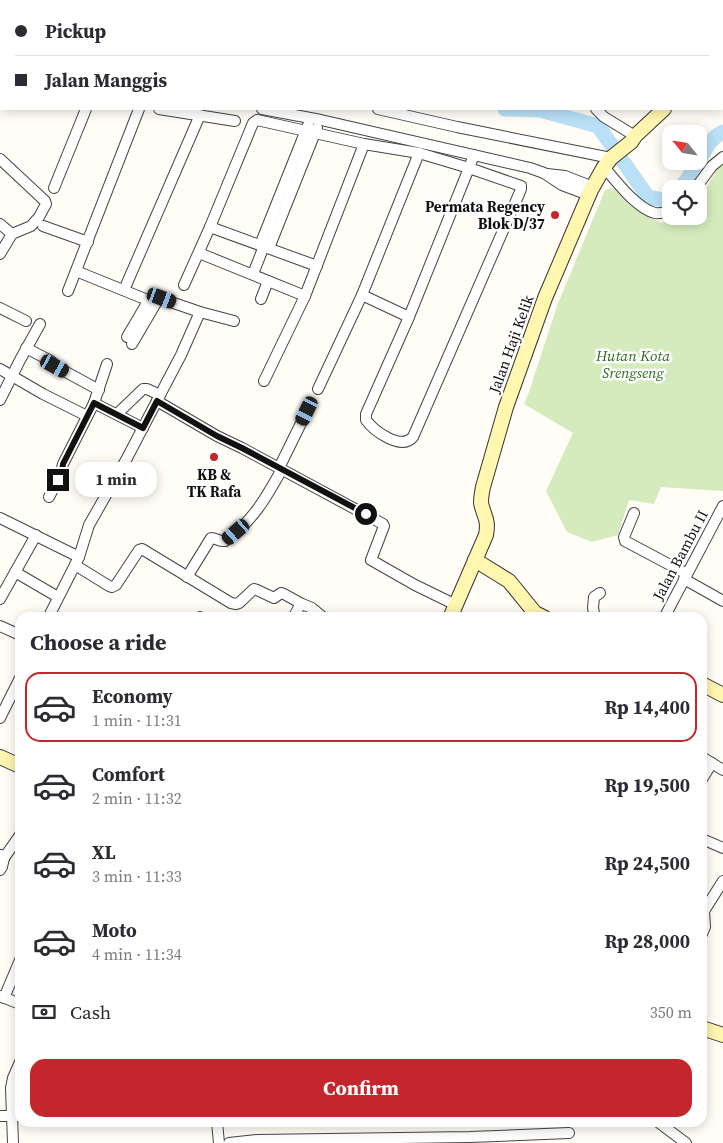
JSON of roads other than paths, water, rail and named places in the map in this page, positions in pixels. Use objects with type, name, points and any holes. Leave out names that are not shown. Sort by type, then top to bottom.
[{"type":"street","points":[[54,188],[86,110]]},
{"type":"street","points":[[68,291],[138,110]]},
{"type":"street","points":[[167,110],[235,121]]},
{"type":"street","points":[[267,110],[321,120],[530,168],[544,173],[562,185],[591,191]]},
{"type":"street","points":[[382,110],[609,160],[628,194],[645,209],[655,213],[662,213]]},
{"type":"street","points":[[597,110],[633,139]]},
{"type":"street","name":"Jalan Haji Kelik","points":[[453,611],[486,535],[487,522],[481,504],[483,487],[506,407],[544,298],[591,191],[609,160],[663,110]]},
{"type":"street","points":[[124,290],[200,114]]},
{"type":"street","points":[[310,118],[311,132]]},
{"type":"street","points":[[184,284],[199,253],[254,121],[257,120],[364,144],[419,154],[469,168],[522,187],[413,437],[410,440],[403,442],[394,440],[377,432],[368,423],[366,417],[409,317],[469,168],[474,155]]},
{"type":"street","points":[[253,274],[311,132],[321,120]]},
{"type":"street","points":[[264,382],[317,266],[364,144]]},
{"type":"street","points":[[318,389],[362,295],[419,154]]},
{"type":"street","points":[[702,180],[723,157]]},
{"type":"street","points":[[0,159],[46,201],[39,217],[31,226],[12,234],[0,254]]},
{"type":"street","points":[[0,224],[12,234]]},
{"type":"street","points":[[43,226],[88,242]]},
{"type":"street","points":[[210,227],[317,266]]},
{"type":"street","points":[[199,253],[304,296]]},
{"type":"street","points":[[76,271],[145,299],[147,303],[130,341],[160,298],[234,321]]},
{"type":"street","points":[[261,300],[268,281]]},
{"type":"street","points":[[362,295],[409,317]]},
{"type":"street","points":[[0,308],[26,321]]},
{"type":"street","points":[[51,612],[77,561],[89,525],[159,398],[200,312]]},
{"type":"street","points":[[0,400],[40,324]]},
{"type":"street","points":[[26,348],[99,390]]},
{"type":"street","points":[[49,498],[60,476],[63,464],[94,403],[107,364]]},
{"type":"street","points":[[0,368],[44,394],[88,416]]},
{"type":"street","points":[[118,414],[144,389],[217,436],[384,524],[371,560],[453,611]]},
{"type":"street","points":[[94,403],[143,428]]},
{"type":"street","points":[[187,577],[211,538],[225,541],[252,517],[270,490],[307,411]]},
{"type":"street","name":"Jalan Bambu II","points":[[667,612],[723,506]]},
{"type":"street","points":[[634,513],[624,537],[625,541],[723,601]]},
{"type":"street","points":[[0,518],[36,535],[77,561],[109,586],[114,586],[140,549],[231,603],[236,604],[241,601],[254,589],[274,598],[280,593],[284,594],[317,612]]},
{"type":"street","points":[[0,599],[36,535]]},
{"type":"street","points":[[475,560],[509,581],[536,612]]},
{"type":"street","points":[[15,572],[58,597]]},
{"type":"street","points":[[594,612],[594,597],[600,593]]},
{"type":"street","points":[[297,612],[302,604]]},
{"type":"street","points":[[0,626],[15,634]]},
{"type":"street","points":[[707,687],[723,695]]},
{"type":"street","points":[[0,718],[15,699]]},
{"type":"street","points":[[0,757],[15,764]]},
{"type":"street","points":[[707,760],[723,770]]},
{"type":"street","points":[[707,840],[723,848]]},
{"type":"street","points":[[0,870],[2,856],[15,841]]},
{"type":"street","points":[[707,905],[723,881]]},
{"type":"street","points":[[15,970],[2,997],[15,1002]]},
{"type":"street","points":[[707,1030],[723,1035]]},
{"type":"street","points":[[15,1073],[11,1088],[15,1110]]},
{"type":"street","points":[[0,1116],[15,1116]]},
{"type":"street","points":[[13,1143],[15,1125]]},
{"type":"street","points":[[217,1127],[219,1143]]},
{"type":"street","points":[[665,1127],[686,1143]]},
{"type":"street","points":[[229,1143],[257,1141],[470,1140],[569,1132]]},
{"type":"waterway","points":[[540,110],[598,126],[648,197],[662,200]]},
{"type":"waterway","points":[[708,145],[723,132]]},
{"type":"waterway","points":[[687,180],[693,170]]},
{"type":"place","name":"Permata Regency Blok D/37","points":[[555,215]]},
{"type":"place","name":"KB & TK Rafa","points":[[214,457]]},
{"type":"park label","name":"Hutan Kota Srengseng","points":[[633,364]]}]
